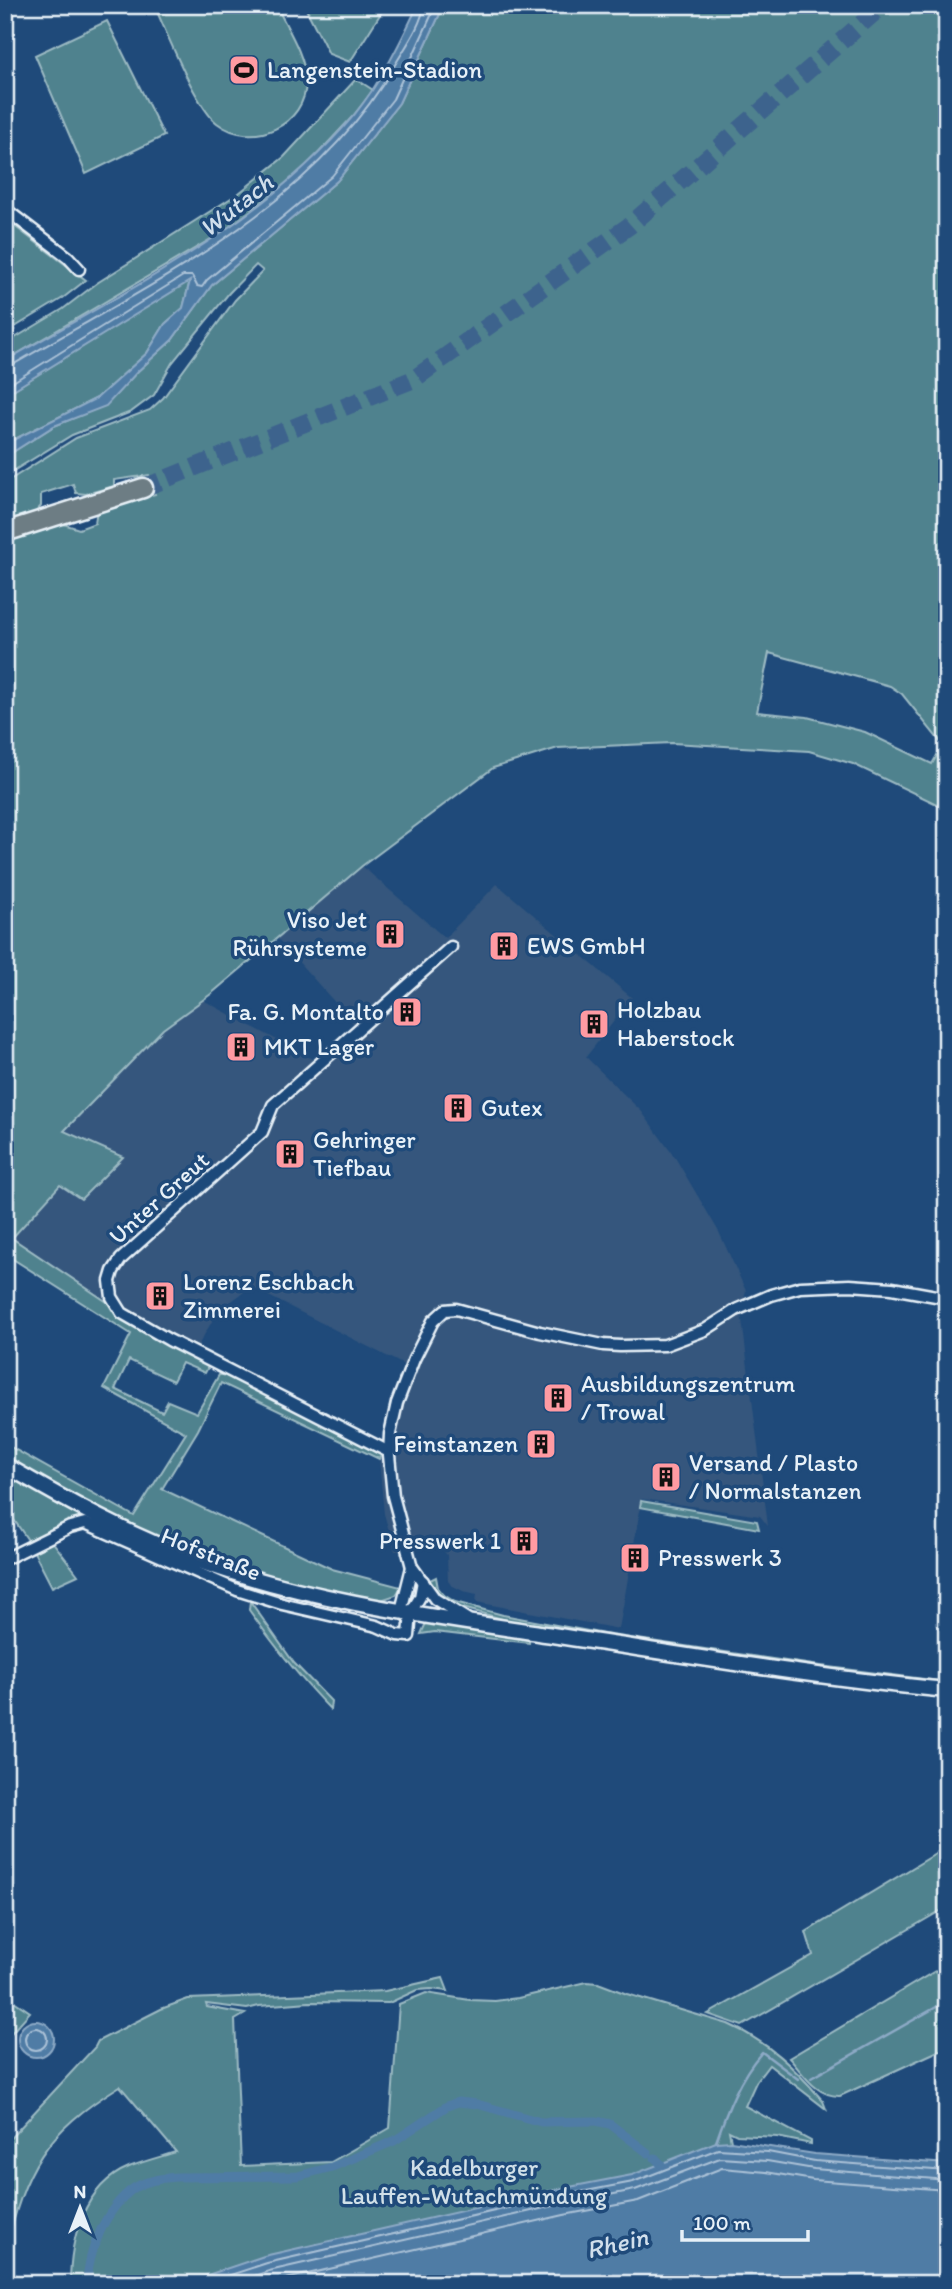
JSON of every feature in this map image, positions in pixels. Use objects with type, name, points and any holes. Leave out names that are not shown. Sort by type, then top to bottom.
[{"type":"highway","points":[[5,532],[143,488]]},
{"type":"main road","points":[[5,1465],[95,1515],[163,1548],[281,1586],[475,1623],[802,1672],[947,1690]]},
{"type":"street","points":[[5,209],[68,257],[79,269]]},
{"type":"street","name":"Unter Greut","points":[[389,1452],[169,1340],[122,1313],[112,1297],[110,1280],[121,1259],[262,1132],[273,1105],[451,947]]},
{"type":"street","points":[[406,1611],[412,1567],[393,1496],[390,1434],[397,1403],[414,1359],[433,1321],[445,1310],[456,1309],[540,1332],[603,1345],[665,1345],[705,1330],[736,1310],[771,1295],[800,1287],[881,1287],[947,1298]]},
{"type":"street","name":"Hofstraße","points":[[5,1559],[70,1527],[85,1523],[237,1590],[282,1604],[408,1636],[406,1611]]},
{"type":"street","points":[[412,1567],[435,1599],[475,1623]]},
{"type":"street","points":[[406,1611],[420,1597],[423,1581]]},
{"type":"shaded area","points":[[362,866],[445,938],[497,884],[632,998],[586,1057],[642,1112],[676,1159],[719,1232],[746,1291],[741,1312],[768,1526],[760,1516],[642,1499],[619,1629],[476,1602],[477,1594],[463,1591],[448,1581],[447,1555],[441,1548],[395,1551],[384,1514],[379,1459],[388,1417],[406,1366],[251,1287],[218,1311],[195,1351],[102,1300],[11,1238],[60,1185],[122,1157],[64,1131],[163,1029],[203,1000],[316,1061],[356,1026],[277,938]]},
{"type":"green space","name":"Langenstein-Stadion","points":[[154,5],[276,5],[295,42],[305,71],[304,96],[297,110],[288,121],[261,133],[231,131],[217,123],[191,86]]},
{"type":"green space","points":[[304,5],[386,5],[350,62],[329,54]]},
{"type":"green space","points":[[444,5],[947,5],[947,809],[853,764],[809,751],[672,743],[558,748],[493,768],[362,866],[211,994],[163,1029],[64,1131],[123,1157],[81,1199],[60,1185],[12,1238],[110,1304],[115,1312],[208,1367],[205,1373],[182,1363],[173,1381],[129,1360],[115,1389],[162,1412],[168,1401],[197,1413],[219,1375],[224,1375],[375,1448],[382,1454],[379,1459],[221,1383],[198,1430],[162,1489],[332,1569],[401,1587],[396,1595],[381,1600],[345,1594],[228,1565],[147,1535],[5,1460],[5,1444],[134,1516],[186,1433],[104,1388],[131,1334],[5,1254],[5,791],[8,782],[5,781],[5,537],[54,521],[79,529],[95,523],[97,510],[155,494],[149,475],[114,480],[114,486],[86,494],[76,493],[73,484],[41,494],[41,506],[33,515],[5,523],[5,483],[76,438],[150,410],[163,398],[235,300],[263,271],[256,265],[229,293],[172,363],[154,395],[131,412],[72,435],[5,476],[5,457],[54,426],[106,405],[172,340],[212,285],[337,181],[399,103]],"holes":[[[769,653],[890,686],[902,694],[943,745],[932,764],[865,732],[807,717],[757,712]]]},
{"type":"green space","points":[[107,21],[164,136],[86,174],[35,55]]},
{"type":"green space","points":[[356,79],[373,90],[354,115],[299,174],[221,233],[5,361],[5,344],[239,193],[284,157]]},
{"type":"green space","points":[[5,219],[86,280],[63,298],[5,333]]},
{"type":"green space","points":[[190,280],[183,308],[165,324],[147,353],[97,398],[5,444],[5,395]]},
{"type":"green space","points":[[5,1472],[87,1517],[84,1521],[30,1543],[5,1507]]},
{"type":"green space","points":[[641,1501],[757,1521],[759,1529],[640,1507]]},
{"type":"green space","points":[[52,1541],[78,1575],[52,1587],[33,1550]]},
{"type":"green space","points":[[436,1577],[438,1588],[455,1602],[503,1615],[604,1634],[947,1682],[947,1685],[878,1678],[517,1623],[452,1605],[439,1596],[429,1584],[430,1580]]},
{"type":"green space","points":[[250,1601],[294,1663],[331,1701],[330,1709],[268,1636],[249,1610]]},
{"type":"green space","points":[[426,1623],[529,1637],[529,1643],[435,1632],[421,1634]]},
{"type":"green space","points":[[947,1847],[947,1907],[742,2026],[708,2014],[813,1955],[806,1932]]},
{"type":"green space","points":[[947,1964],[947,2047],[840,2096],[824,2093],[817,2088],[789,2058]]},
{"type":"green space","name":"Kadelburger Lauffen-Wutachmündung","points":[[443,1978],[448,1991],[417,1990],[389,2003],[309,2002],[247,2009],[206,2004],[207,2007],[245,2014],[235,2020],[241,2166],[331,2162],[390,2128],[399,2004],[426,1993],[495,2001],[587,1982],[598,1983],[728,2024],[742,2031],[768,2047],[791,2067],[823,2101],[826,2109],[769,2065],[756,2082],[745,2106],[811,2141],[811,2144],[777,2137],[737,2135],[729,2131],[731,2141],[421,2284],[70,2284],[73,2250],[82,2216],[100,2187],[129,2167],[176,2152],[120,2086],[73,2120],[55,2137],[42,2155],[21,2198],[5,2254],[5,2144],[98,2041],[161,2009],[188,1999],[385,1991]]},
{"type":"green space","points":[[5,1995],[30,2012],[5,2040]]},
{"type":"water","points":[[418,5],[444,5],[399,103],[337,181],[212,285],[172,340],[138,371],[106,406],[54,426],[5,457],[5,444],[97,398],[147,353],[165,324],[183,308],[190,281],[5,395],[5,361],[191,253],[278,190],[318,154],[364,102],[389,62]]},
{"type":"water","points":[[36,2021],[49,2026],[54,2039],[49,2052],[36,2057],[23,2052],[18,2039],[23,2026]]},
{"type":"water","name":"Rhein","points":[[731,2141],[815,2154],[947,2164],[947,2284],[181,2284],[264,2256],[632,2175],[716,2142]]},
{"type":"waterway","points":[[911,5],[947,10]]},
{"type":"waterway","points":[[811,2078],[947,2001]]},
{"type":"waterway","points":[[716,2142],[740,2083],[762,2052],[798,2079]]},
{"type":"waterway","points":[[87,2284],[91,2257],[100,2231],[124,2196],[139,2185],[176,2177],[298,2176],[332,2167],[394,2141],[447,2106],[458,2102],[477,2104],[541,2122],[596,2121],[610,2124],[648,2153]]},
{"type":"waterway","points":[[655,2158],[661,2164]]},
{"type":"tunnel","points":[[143,488],[414,379],[629,226],[883,5]]},
{"type":"place","name":"Langenstein-Stadion","points":[[244,70]]},
{"type":"place","name":"Viso Jet Rührsysteme","points":[[390,934]]},
{"type":"place","name":"EWS GmbH","points":[[504,946]]},
{"type":"place","name":"Fa. G. Montalto","points":[[407,1012]]},
{"type":"place","name":"Holzbau Haberstock","points":[[594,1024]]},
{"type":"place","name":"MKT Lager","points":[[241,1047]]},
{"type":"place","name":"Gutex","points":[[458,1108]]},
{"type":"place","name":"Gehringer Tiefbau","points":[[290,1154]]},
{"type":"place","name":"Lorenz Eschbach Zimmerei","points":[[160,1296]]},
{"type":"place","name":"Ausbildungszentrum / Trowal","points":[[558,1398]]},
{"type":"place","name":"Feinstanzen","points":[[541,1444]]},
{"type":"place","name":"Versand / Plasto / Normalstanzen","points":[[666,1477]]},
{"type":"place","name":"Presswerk 1","points":[[524,1541]]},
{"type":"place","name":"Presswerk 3","points":[[635,1558]]},
{"type":"water label","name":"Wutach","points":[[236,205]]}]
